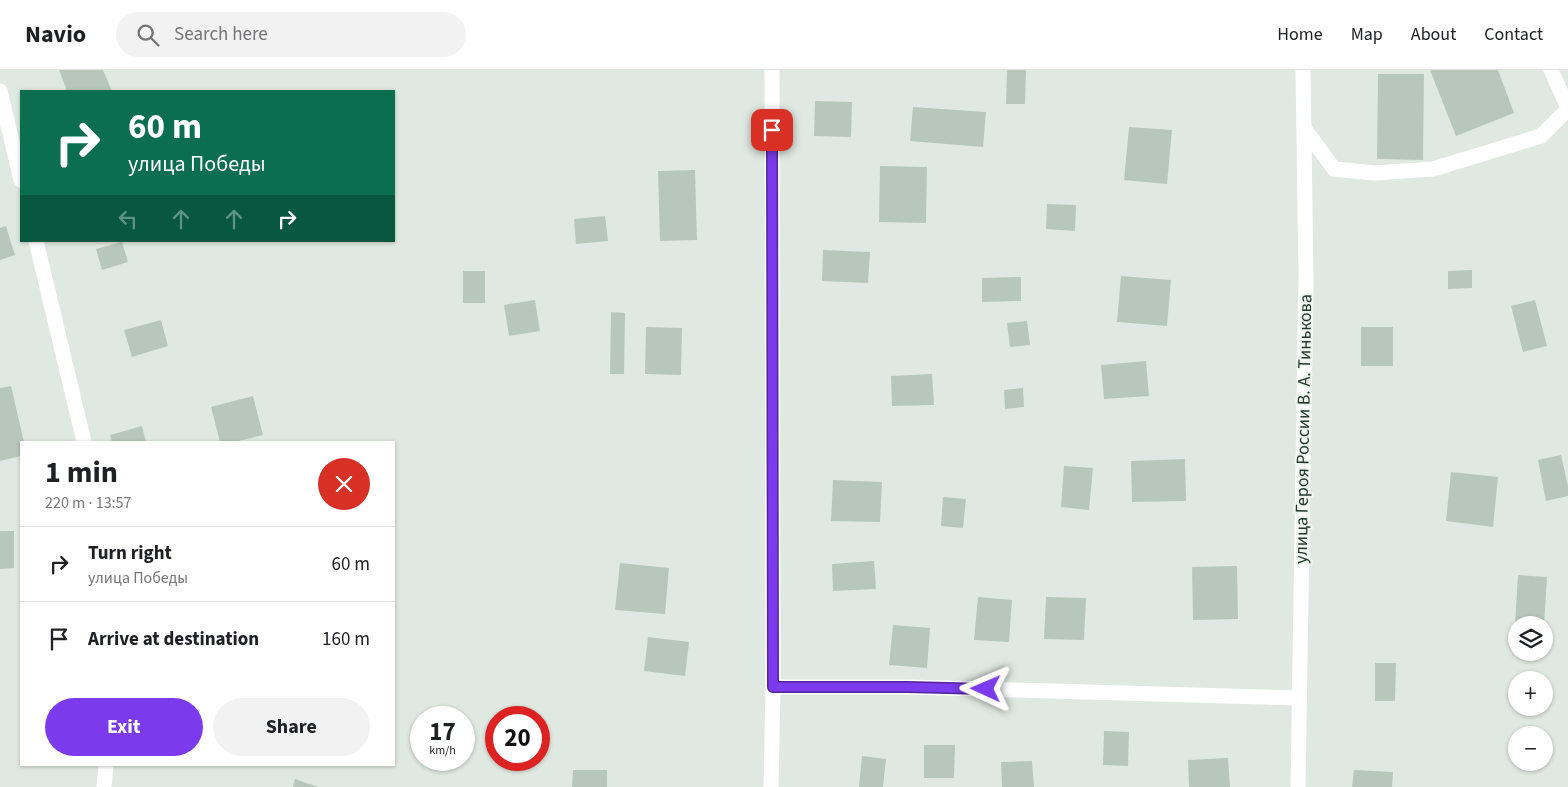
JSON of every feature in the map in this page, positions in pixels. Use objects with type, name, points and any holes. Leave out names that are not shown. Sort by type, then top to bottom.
[{"type":"street","points":[[771,787],[773,687],[772,70]]},
{"type":"street","name":"улица Героя России В. А. Тинькова","points":[[1298,787],[1306,278],[1303,70]]},
{"type":"street","points":[[1304,128],[1334,169],[1375,174],[1433,170],[1541,136],[1568,108],[1551,70]]},
{"type":"street","points":[[0,91],[20,176]]},
{"type":"street","points":[[36,242],[84,441]]},
{"type":"street","points":[[773,687],[908,687],[1299,698]]},
{"type":"street","points":[[104,787],[106,766]]},
{"type":"building","points":[[59,70],[103,70],[112,90],[67,90]]},
{"type":"building","points":[[1007,70],[1026,70],[1025,104],[1006,104]]},
{"type":"building","points":[[1430,70],[1498,70],[1514,113],[1456,136]]},
{"type":"building","points":[[1378,74],[1424,74],[1423,160],[1377,159]]},
{"type":"building","points":[[815,101],[852,102],[851,137],[814,136]]},
{"type":"building","points":[[913,107],[986,112],[983,147],[910,141]]},
{"type":"building","points":[[1129,127],[1172,130],[1167,184],[1124,180]]},
{"type":"building","points":[[880,166],[927,167],[926,223],[879,222]]},
{"type":"building","points":[[695,170],[697,240],[660,241],[658,171]]},
{"type":"building","points":[[1047,204],[1076,205],[1075,231],[1046,229]]},
{"type":"building","points":[[605,216],[608,241],[576,244],[574,219]]},
{"type":"building","points":[[6,226],[15,255],[0,260],[0,228]]},
{"type":"building","points":[[122,242],[128,262],[102,270],[96,249]]},
{"type":"building","points":[[823,250],[870,252],[868,283],[822,281]]},
{"type":"building","points":[[1472,270],[1472,288],[1448,289],[1448,271]]},
{"type":"building","points":[[463,271],[485,271],[485,303],[463,303]]},
{"type":"building","points":[[1121,276],[1171,280],[1167,326],[1117,322]]},
{"type":"building","points":[[1021,277],[1021,301],[982,302],[982,278]]},
{"type":"building","points":[[535,300],[540,331],[509,336],[504,305]]},
{"type":"building","points":[[1535,300],[1547,346],[1523,352],[1511,306]]},
{"type":"building","points":[[611,312],[625,313],[624,374],[610,374]]},
{"type":"building","points":[[161,320],[168,346],[132,357],[124,330]]},
{"type":"building","points":[[1027,321],[1030,345],[1010,347],[1007,323]]},
{"type":"building","points":[[646,327],[682,328],[681,375],[645,374]]},
{"type":"building","points":[[1361,327],[1393,327],[1393,366],[1361,366]]},
{"type":"building","points":[[1146,361],[1149,396],[1104,399],[1101,365]]},
{"type":"building","points":[[932,374],[934,405],[892,406],[891,376]]},
{"type":"building","points":[[11,386],[24,441],[20,441],[20,456],[0,461],[0,388]]},
{"type":"building","points":[[1023,388],[1024,407],[1005,409],[1004,390]]},
{"type":"building","points":[[253,396],[263,435],[238,441],[220,441],[211,407]]},
{"type":"building","points":[[142,426],[146,441],[112,441],[110,435]]},
{"type":"building","points":[[1561,455],[1568,486],[1568,496],[1546,501],[1538,460]]},
{"type":"building","points":[[1185,459],[1186,501],[1132,502],[1131,461]]},
{"type":"building","points":[[1064,466],[1093,468],[1089,510],[1061,507]]},
{"type":"building","points":[[1451,472],[1498,477],[1493,527],[1446,521]]},
{"type":"building","points":[[833,480],[882,482],[880,522],[831,521]]},
{"type":"building","points":[[943,497],[966,499],[963,528],[941,526]]},
{"type":"building","points":[[0,531],[14,531],[14,568],[0,569]]},
{"type":"building","points":[[874,561],[876,589],[833,591],[832,564]]},
{"type":"building","points":[[620,563],[669,568],[665,614],[615,610]]},
{"type":"building","points":[[1237,566],[1238,619],[1193,620],[1192,567]]},
{"type":"building","points":[[1518,575],[1547,577],[1545,616],[1516,616]]},
{"type":"building","points":[[978,597],[1012,600],[1009,642],[974,640]]},
{"type":"building","points":[[1046,597],[1086,598],[1084,640],[1044,639]]},
{"type":"building","points":[[893,625],[930,628],[927,668],[889,665]]},
{"type":"building","points":[[648,637],[689,642],[685,676],[644,671]]},
{"type":"building","points":[[1375,663],[1396,663],[1395,701],[1375,701]]},
{"type":"building","points":[[1104,731],[1129,732],[1128,766],[1103,765]]},
{"type":"building","points":[[924,745],[955,745],[954,778],[924,778]]},
{"type":"building","points":[[862,756],[886,759],[883,787],[859,787]]},
{"type":"building","points":[[1228,758],[1230,787],[1189,787],[1188,760]]},
{"type":"building","points":[[1032,761],[1034,787],[1002,787],[1001,762]]},
{"type":"building","points":[[573,770],[607,770],[607,787],[572,787]]},
{"type":"building","points":[[1354,770],[1393,772],[1392,787],[1352,787]]},
{"type":"building","points":[[295,779],[318,787],[293,787]]},
{"type":"route","points":[[772,130],[773,687],[986,689]]}]
